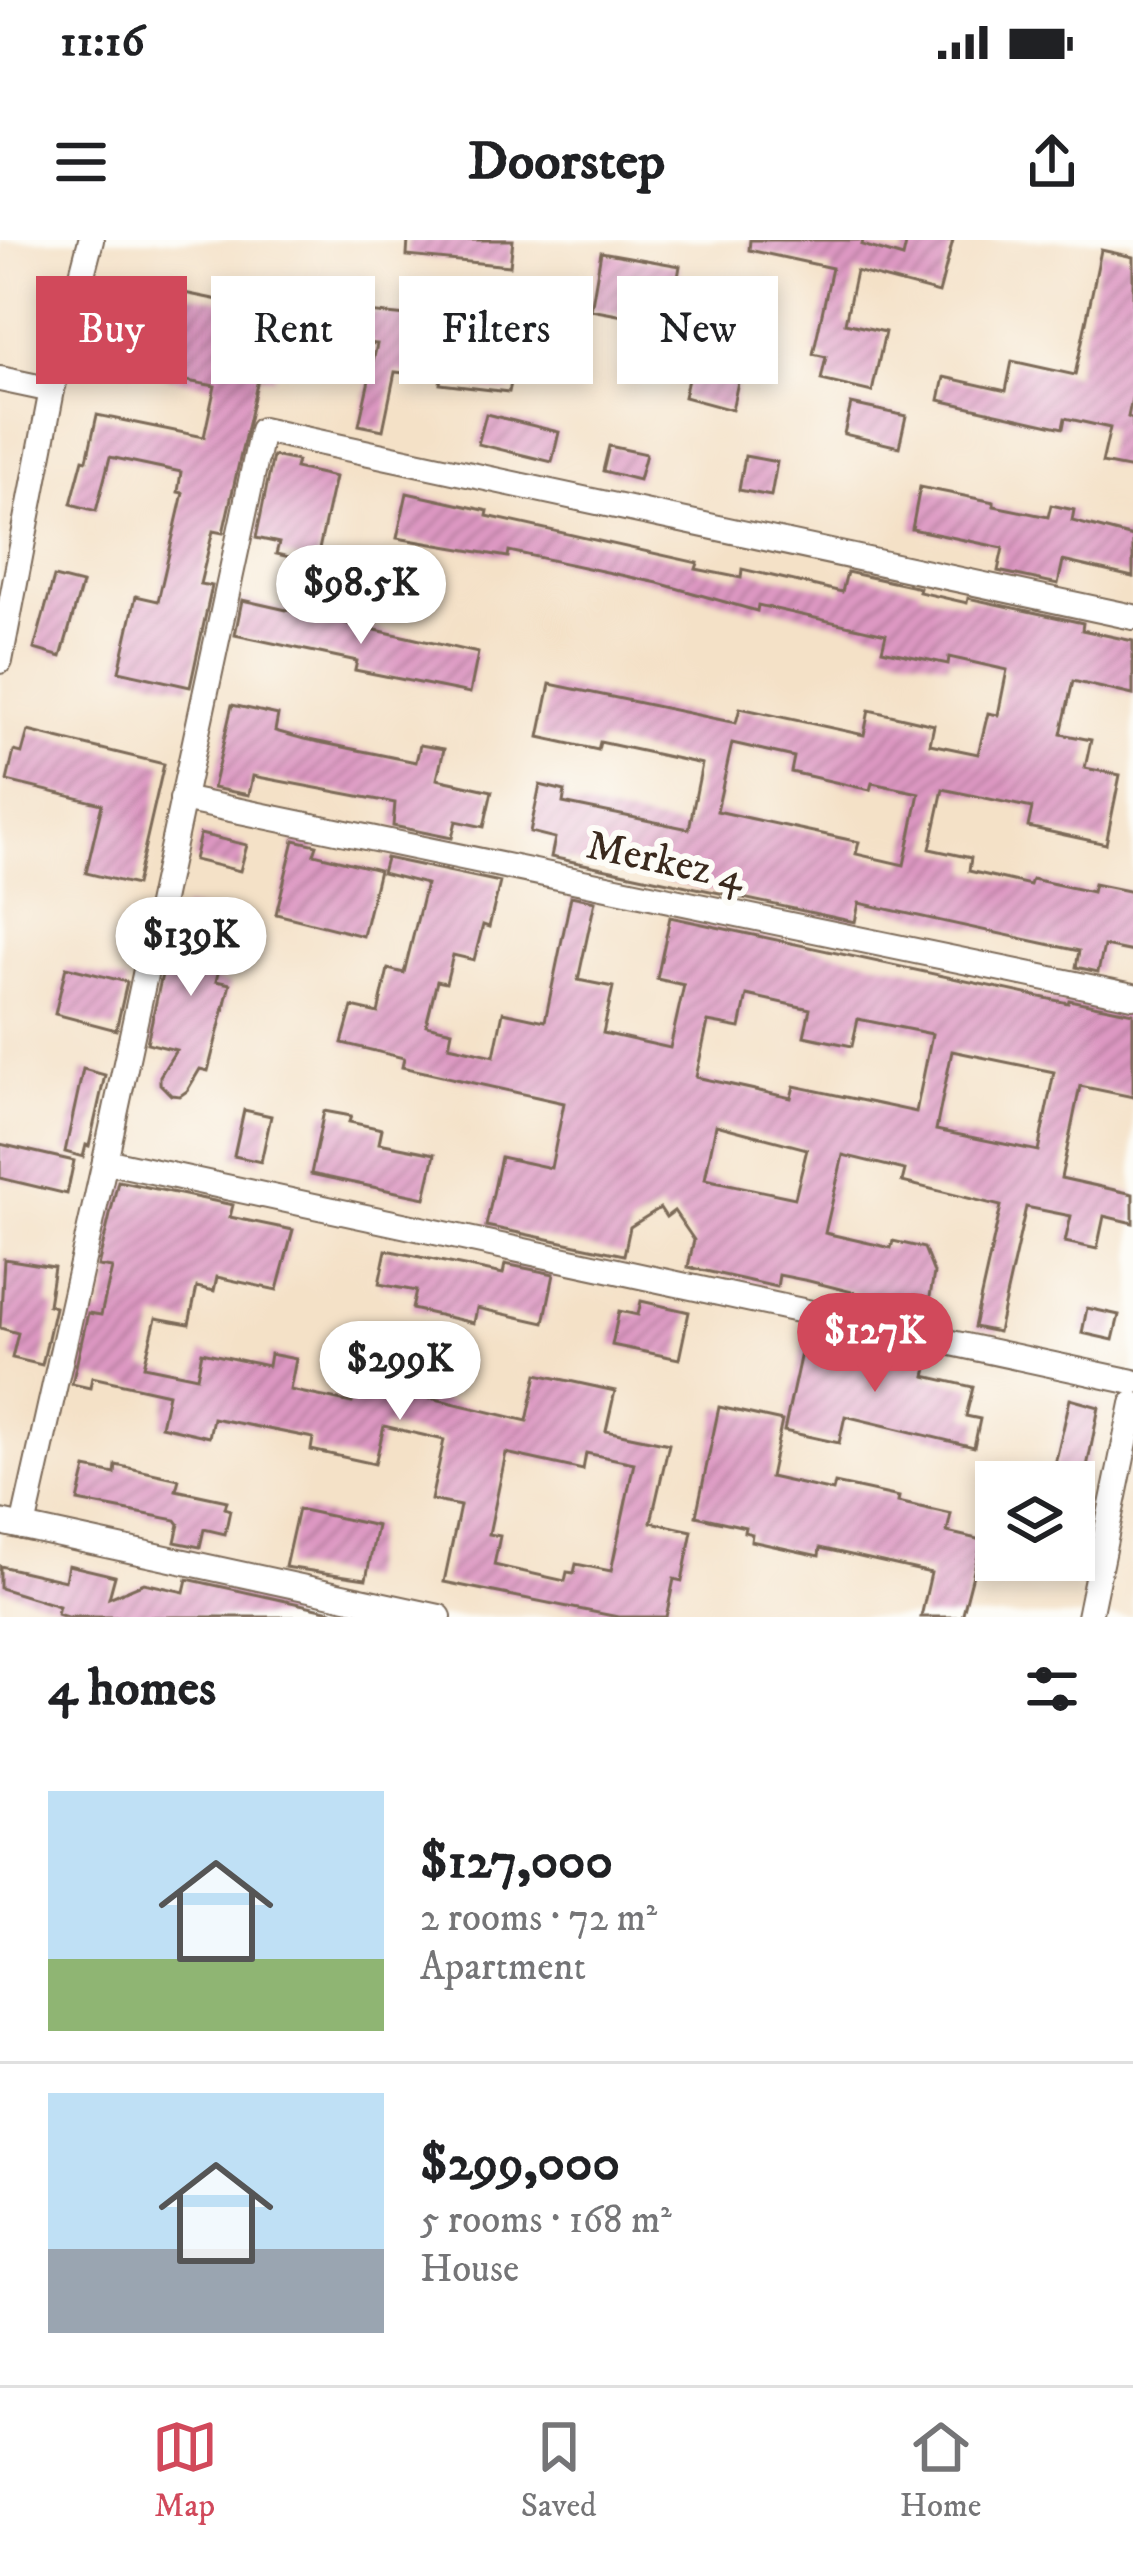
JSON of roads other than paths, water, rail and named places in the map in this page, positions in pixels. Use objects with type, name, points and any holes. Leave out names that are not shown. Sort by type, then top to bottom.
[{"type":"street","points":[[0,661],[52,390],[91,240]]},
{"type":"street","points":[[0,379],[52,390]]},
{"type":"street","points":[[439,1617],[12,1524],[105,1160],[262,430],[1133,617]]},
{"type":"street","name":"Merkez 4","points":[[182,799],[1133,996]]},
{"type":"street","points":[[105,1160],[1133,1382]]},
{"type":"street","points":[[1089,1617],[1133,1404]]}]
